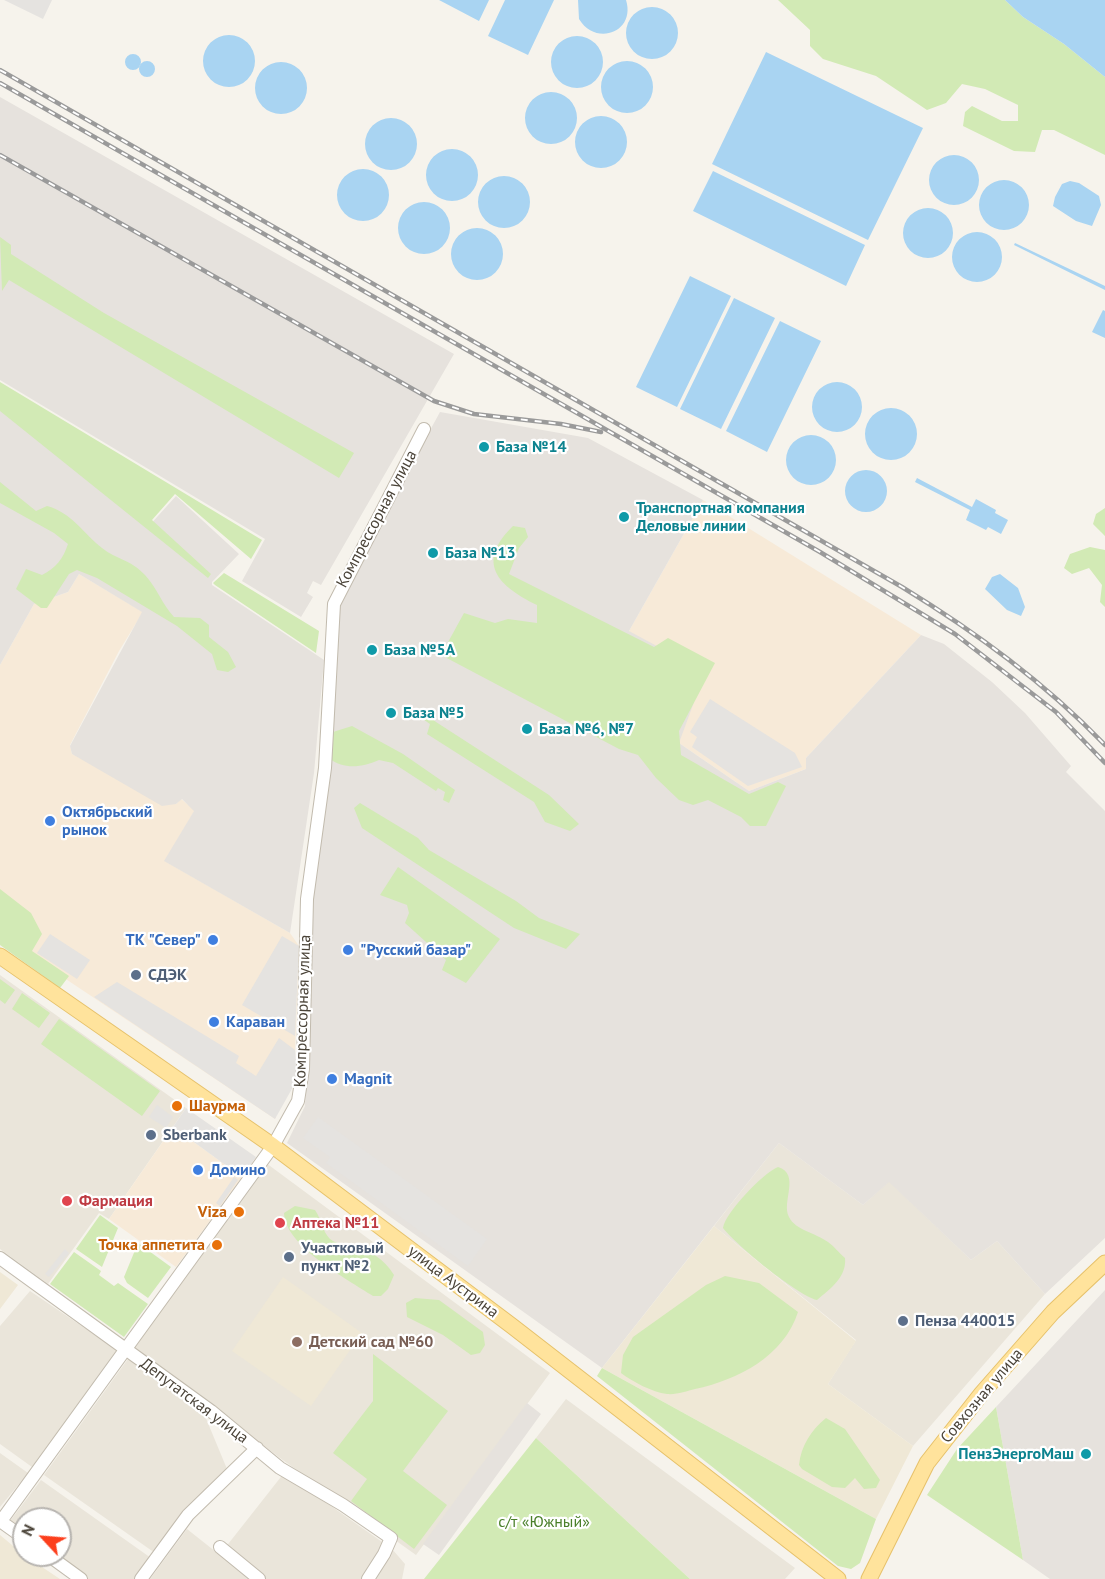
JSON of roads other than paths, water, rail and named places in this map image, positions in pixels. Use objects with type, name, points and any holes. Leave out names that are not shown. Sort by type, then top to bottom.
[{"type":"main road","name":"улица Аустрина","points":[[0,956],[273,1146],[512,1326],[838,1579]]},
{"type":"main road","name":"Совхозная улица","points":[[869,1579],[926,1466],[946,1439],[1053,1312],[1105,1263]]},
{"type":"street","name":"Компрессорная улица","points":[[1,1521],[273,1146],[298,1101],[303,1069],[307,899],[325,768],[334,604],[424,429]]},
{"type":"street","name":"Депутатская улица","points":[[0,1258],[211,1411],[280,1468],[343,1505],[391,1538],[368,1579]]},
{"type":"street","points":[[141,1579],[188,1515],[257,1448]]},
{"type":"street","points":[[220,1547],[259,1579]]},
{"type":"street","points":[[64,1567],[81,1579]]},
{"type":"water","points":[[439,0],[489,0],[479,21]]},
{"type":"water","points":[[505,0],[554,0],[528,55],[488,36]]},
{"type":"water","points":[[578,0],[626,0],[628,11],[620,27],[604,34],[586,28],[579,19]]},
{"type":"water","points":[[1005,0],[1105,0],[1105,77],[1064,44],[1023,17]]},
{"type":"water","points":[[652,7],[662,9],[670,15],[676,23],[678,33],[676,43],[670,51],[662,57],[652,59],[642,57],[634,51],[628,43],[626,33],[628,23],[634,15],[642,9]]},
{"type":"water","points":[[229,35],[239,37],[247,43],[253,51],[255,61],[253,71],[247,79],[239,85],[229,87],[219,85],[211,79],[205,71],[203,61],[205,51],[211,43],[219,37]]},
{"type":"water","points":[[577,36],[587,38],[595,44],[601,52],[603,62],[601,72],[595,80],[587,86],[577,88],[567,86],[559,80],[553,72],[551,62],[553,52],[559,44],[567,38]]},
{"type":"water","points":[[766,52],[923,128],[868,240],[712,164]]},
{"type":"water","points":[[133,54],[141,62],[133,70],[125,62]]},
{"type":"water","points":[[147,61],[155,69],[147,77],[139,69]]},
{"type":"water","points":[[627,61],[637,63],[645,69],[651,77],[653,87],[651,97],[645,105],[637,111],[627,113],[617,111],[609,105],[603,97],[601,87],[603,77],[609,69],[617,63]]},
{"type":"water","points":[[281,62],[291,64],[299,70],[305,78],[307,88],[305,98],[299,106],[291,112],[281,114],[271,112],[263,106],[257,98],[255,88],[257,78],[263,70],[271,64]]},
{"type":"water","points":[[551,92],[561,94],[569,100],[575,108],[577,118],[575,128],[569,136],[561,142],[551,144],[541,142],[533,136],[527,128],[525,118],[527,108],[533,100],[541,94]]},
{"type":"water","points":[[601,116],[611,118],[619,124],[625,132],[627,142],[625,152],[619,160],[611,166],[601,168],[591,166],[583,160],[577,152],[575,142],[577,132],[583,124],[591,118]]},
{"type":"water","points":[[391,118],[401,120],[409,126],[415,134],[417,144],[415,154],[409,162],[401,168],[391,170],[381,168],[373,162],[367,154],[365,144],[367,134],[373,126],[381,120]]},
{"type":"water","points":[[452,149],[462,151],[470,157],[476,165],[478,175],[476,185],[470,193],[462,199],[452,201],[442,199],[434,193],[428,185],[426,175],[428,165],[434,157],[442,151]]},
{"type":"water","points":[[959,155],[972,162],[978,170],[978,190],[972,198],[964,204],[949,205],[936,198],[930,190],[929,175],[936,162],[944,156]]},
{"type":"water","points":[[363,169],[373,171],[381,177],[387,185],[389,195],[387,205],[381,213],[373,219],[363,221],[353,219],[345,213],[339,205],[337,195],[339,185],[345,177],[353,171]]},
{"type":"water","points":[[713,171],[865,245],[846,286],[693,211]]},
{"type":"water","points":[[504,176],[514,178],[522,184],[528,192],[530,202],[528,212],[522,220],[514,226],[504,228],[494,226],[486,220],[480,212],[478,202],[480,192],[486,184],[494,178]]},
{"type":"water","points":[[1009,180],[1022,187],[1028,195],[1028,215],[1022,223],[1014,229],[999,230],[986,223],[980,215],[979,200],[986,187],[994,181]]},
{"type":"water","points":[[1070,181],[1079,183],[1099,196],[1101,205],[1092,226],[1076,221],[1053,206],[1062,184]]},
{"type":"water","points":[[424,202],[434,204],[442,210],[448,218],[450,228],[448,238],[442,246],[434,252],[424,254],[414,252],[406,246],[400,238],[398,228],[400,218],[406,210],[414,204]]},
{"type":"water","points":[[933,208],[946,215],[952,223],[952,243],[946,251],[938,257],[923,258],[910,251],[904,243],[903,228],[910,215],[918,209]]},
{"type":"water","points":[[477,228],[487,230],[495,236],[501,244],[503,254],[501,264],[495,272],[487,278],[477,280],[467,278],[459,272],[453,264],[451,254],[453,244],[459,236],[467,230]]},
{"type":"water","points":[[982,232],[995,239],[1001,247],[1001,267],[995,275],[987,281],[972,282],[959,275],[953,267],[952,252],[959,239],[967,233]]},
{"type":"water","points":[[1015,243],[1105,286],[1105,290],[1014,245]]},
{"type":"water","points":[[690,276],[731,296],[677,407],[636,387]]},
{"type":"water","points":[[734,298],[775,318],[721,429],[680,409]]},
{"type":"water","points":[[1103,310],[1105,311],[1105,338],[1092,332]]},
{"type":"water","points":[[780,321],[821,341],[767,452],[726,431]]},
{"type":"water","points":[[842,382],[855,389],[861,397],[861,417],[855,425],[847,431],[832,432],[819,425],[813,417],[812,402],[819,389],[827,383]]},
{"type":"water","points":[[891,408],[901,410],[909,416],[915,424],[917,434],[915,444],[909,452],[901,458],[891,460],[881,458],[873,452],[867,444],[865,434],[867,424],[873,416],[881,410]]},
{"type":"water","points":[[816,435],[829,442],[835,450],[835,470],[829,478],[821,484],[806,485],[793,478],[787,470],[786,455],[793,442],[801,436]]},
{"type":"water","points":[[866,470],[881,476],[887,491],[881,506],[866,512],[851,506],[845,491],[851,476]]},
{"type":"water","points":[[917,478],[972,507],[976,499],[996,510],[995,513],[1008,520],[1001,534],[988,527],[986,530],[966,520],[970,510],[915,482]]},
{"type":"water","points":[[1000,574],[1018,588],[1025,607],[1021,616],[1007,610],[985,589],[992,577]]},
{"type":"railway","points":[[0,70],[902,587],[957,622],[1034,679],[1105,745]]},
{"type":"railway","points":[[0,83],[820,552],[955,634],[1056,712],[1105,763]]},
{"type":"railway","points":[[0,155],[434,401],[474,414],[561,424],[601,432]]},
{"type":"place","name":"База №14","points":[[484,447]]},
{"type":"place","name":"Транспортная компания Деловые линии","points":[[624,517]]},
{"type":"place","name":"База №13","points":[[433,553]]},
{"type":"place","name":"База №5А","points":[[372,650]]},
{"type":"place","name":"База №5","points":[[391,713]]},
{"type":"place","name":"База №6, №7","points":[[527,729]]},
{"type":"place","name":"Октябрьский рынок","points":[[50,821]]},
{"type":"place","name":"ТК \"Север\"","points":[[213,940]]},
{"type":"place","name":"\"Русский базар\"","points":[[348,950]]},
{"type":"place","name":"СДЭК","points":[[136,975]]},
{"type":"place","name":"Караван","points":[[214,1022]]},
{"type":"place","name":"Magnit","points":[[332,1079]]},
{"type":"place","name":"Шаурма","points":[[177,1106]]},
{"type":"place","name":"Sberbank","points":[[151,1135]]},
{"type":"place","name":"Домино","points":[[198,1170]]},
{"type":"place","name":"Фармация","points":[[67,1201]]},
{"type":"place","name":"Viza","points":[[239,1212]]},
{"type":"place","name":"Аптека №11","points":[[280,1223]]},
{"type":"place","name":"Точка аппетита","points":[[217,1245]]},
{"type":"place","name":"Участковый пункт №2","points":[[289,1257]]},
{"type":"place","name":"Пенза 440015","points":[[903,1321]]},
{"type":"place","name":"Детский сад №60","points":[[297,1342]]},
{"type":"place","name":"ПензЭнергоМаш","points":[[1086,1454]]},
{"type":"park label","name":"с/т «Южный»","points":[[544,1522]]}]
